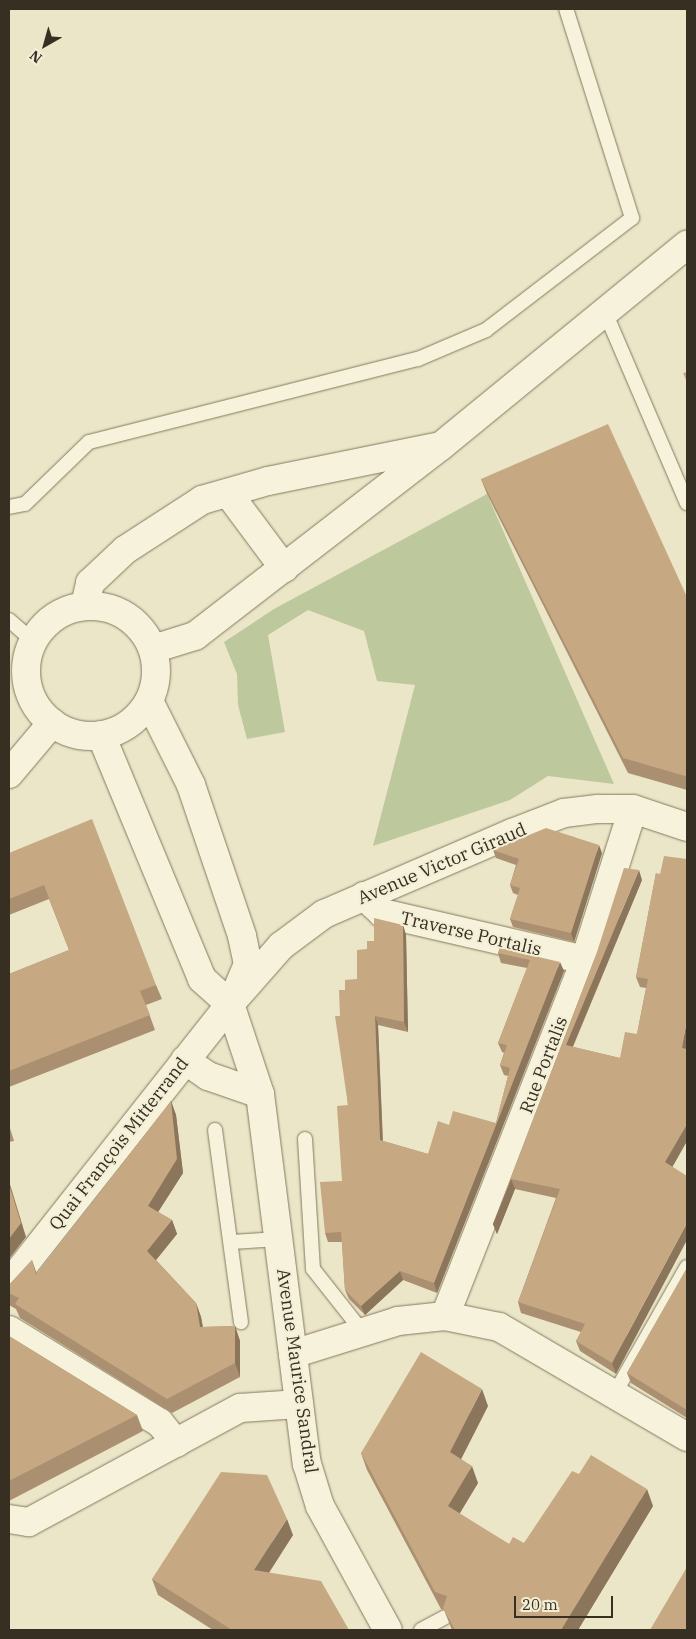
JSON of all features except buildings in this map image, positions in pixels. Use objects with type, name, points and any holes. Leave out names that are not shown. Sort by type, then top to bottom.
[{"type":"street","points":[[154,650],[194,636],[284,568],[441,446],[687,245]]},
{"type":"street","points":[[85,605],[90,583],[125,550],[202,500],[441,446]]},
{"type":"street","points":[[228,493],[284,568]]},
{"type":"street","points":[[85,605],[107,607],[127,616],[144,631],[154,650],[157,670],[149,701],[129,725],[101,735],[68,732],[52,723],[35,704],[27,684],[26,662],[33,641],[58,615],[85,605]]},
{"type":"street","points":[[101,735],[202,979],[230,1004],[248,964],[242,936],[190,785],[149,701]]},
{"type":"street","points":[[9,774],[52,723]]},
{"type":"street","name":"Avenue Victor Giraud","points":[[230,1004],[300,930],[364,896],[564,813],[633,810],[687,827]]},
{"type":"street","name":"Rue Portalis","points":[[445,1316],[585,960],[633,810]]},
{"type":"street","name":"Traverse Portalis","points":[[364,896],[382,913],[585,960]]},
{"type":"street","name":"Quai François Mitterrand","points":[[9,1284],[230,1004]]},
{"type":"street","name":"Avenue Maurice Sandral","points":[[230,1004],[260,1094],[307,1464],[320,1506],[388,1630]]},
{"type":"street","points":[[185,1060],[208,1076],[260,1094]]},
{"type":"street","points":[[293,1354],[362,1331],[445,1316],[499,1327],[615,1393],[687,1437]]},
{"type":"street","points":[[9,1330],[160,1423],[176,1443]]},
{"type":"street","points":[[11,1520],[29,1522],[240,1408],[299,1404]]},
{"type":"lane","points":[[9,507],[25,504],[89,442],[418,359],[486,330],[632,218],[566,9]]},
{"type":"lane","points":[[605,312],[687,503]]},
{"type":"lane","points":[[9,620],[33,641]]},
{"type":"lane","points":[[215,1130],[242,1322]]},
{"type":"lane","points":[[305,1139],[313,1269],[362,1331]]},
{"type":"lane","points":[[232,1242],[279,1239]]},
{"type":"lane","points":[[615,1393],[687,1267]]},
{"type":"lane","points":[[421,1630],[445,1617]]},
{"type":"green space","points":[[487,494],[614,784],[548,776],[510,800],[373,846],[415,685],[377,681],[364,631],[308,610],[268,635],[285,732],[247,739],[238,705],[237,674],[224,642],[274,609]]}]
